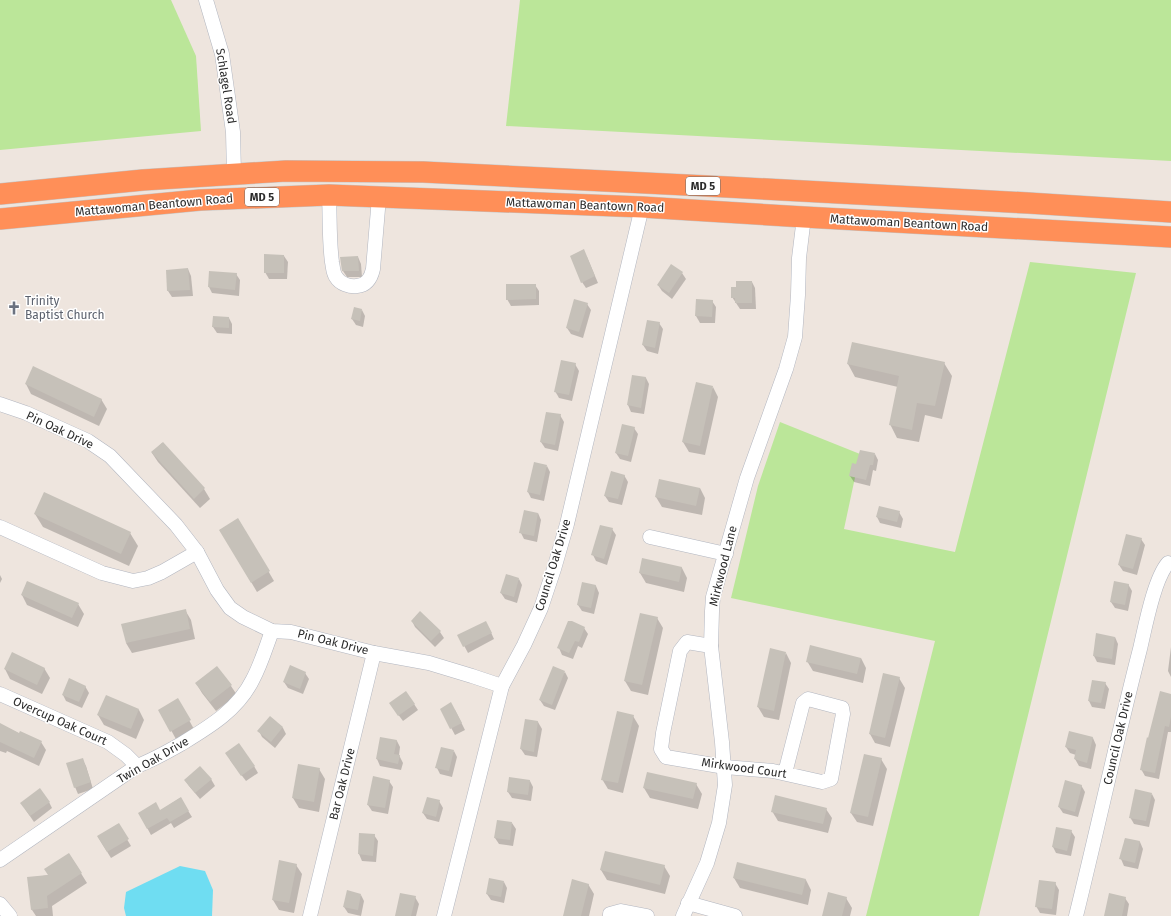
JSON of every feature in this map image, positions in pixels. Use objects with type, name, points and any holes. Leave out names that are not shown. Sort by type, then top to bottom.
[{"type":"highway","name":"Mattawoman Beantown Road","points":[[0,194],[143,180],[286,171],[423,172],[1028,203],[1171,212]]},
{"type":"highway","points":[[423,172],[495,185],[605,191],[642,207],[660,194],[841,202],[884,196]]},
{"type":"highway","points":[[0,207],[67,202],[224,184],[234,174],[250,184],[316,183],[434,187],[463,200]]},
{"type":"highway","name":"Mattawoman Beantown Road","points":[[0,219],[200,200],[329,195],[642,207],[1171,237]]},
{"type":"street","name":"Schlagel Road","points":[[206,0],[222,54],[233,132],[234,174]]},
{"type":"street","points":[[329,195],[331,251],[334,272],[336,278],[342,283],[353,286],[361,285],[368,280],[373,269],[379,197]]},
{"type":"street","name":"Council Oak Drive","points":[[444,916],[502,686],[524,645],[541,608],[567,524],[642,207]]},
{"type":"street","name":"Mirkwood Lane","points":[[685,910],[706,863],[719,823],[725,785],[725,767],[711,646],[712,610],[714,597],[747,478],[786,369],[795,337],[798,307],[799,258],[804,217]]},
{"type":"street","name":"Pin Oak Drive","points":[[0,404],[88,441],[110,456],[176,525],[197,552],[217,590],[230,608],[242,617],[272,631],[291,632],[374,653],[429,664],[502,686]]},
{"type":"street","points":[[0,527],[102,573],[133,581],[148,578],[162,572],[197,552]]},
{"type":"street","points":[[650,537],[726,554]]},
{"type":"street","name":"Council Oak Drive","points":[[1076,916],[1153,597],[1162,572],[1168,563]]},
{"type":"street","name":"Twin Oak Drive","points":[[0,860],[137,766],[161,755],[222,718],[240,700],[253,680],[272,631]]},
{"type":"street","name":"Mirkwood Court","points":[[711,646],[687,642],[680,651],[660,749],[666,756],[725,767],[773,771],[822,782],[831,779],[843,714],[842,708],[808,699],[803,703],[785,773]]},
{"type":"street","name":"Bar Oak Drive","points":[[310,916],[374,653]]},
{"type":"street","name":"Overcup Oak Court","points":[[0,694],[108,742],[126,755],[137,766]]},
{"type":"street","points":[[0,904],[10,916]]},
{"type":"street","points":[[610,916],[610,914],[620,910],[647,916]]},
{"type":"street","points":[[685,910],[735,916]]},
{"type":"green space","points":[[0,0],[171,0],[196,56],[201,131],[0,150]]},
{"type":"green space","points":[[520,0],[1171,0],[1171,161],[506,126]]},
{"type":"green space","points":[[1030,262],[1136,273],[979,916],[866,916],[935,641],[731,598],[758,486],[780,422],[860,454],[844,529],[955,552]]},
{"type":"water","points":[[180,866],[205,871],[213,890],[212,916],[126,916],[124,908],[126,892]]},
{"type":"building","points":[[584,249],[595,276],[581,283],[570,256]]},
{"type":"building","points":[[264,254],[284,255],[284,273],[264,273]]},
{"type":"building","points":[[358,256],[359,271],[342,271],[340,257]]},
{"type":"building","points":[[671,264],[683,272],[669,293],[657,285]]},
{"type":"building","points":[[188,268],[190,290],[167,291],[166,270]]},
{"type":"building","points":[[209,271],[237,273],[235,290],[208,287]]},
{"type":"building","points":[[736,281],[752,281],[752,303],[735,303],[735,298],[731,298],[731,287],[736,287]]},
{"type":"building","points":[[506,284],[536,284],[536,299],[506,300]]},
{"type":"building","points":[[574,299],[588,303],[579,332],[566,328]]},
{"type":"building","points":[[696,299],[713,300],[712,317],[695,316]]},
{"type":"building","points":[[354,307],[362,309],[360,321],[351,319]]},
{"type":"building","points":[[213,316],[229,317],[229,328],[212,327]]},
{"type":"building","points":[[647,320],[660,322],[655,348],[642,345]]},
{"type":"building","points":[[852,342],[945,362],[935,406],[917,403],[912,430],[889,425],[899,376],[847,364]]},
{"type":"building","points":[[561,360],[576,363],[569,395],[554,392]]},
{"type":"building","points":[[33,366],[102,399],[94,417],[25,384]]},
{"type":"building","points":[[632,375],[646,377],[641,408],[627,405]]},
{"type":"building","points":[[696,382],[713,386],[700,446],[682,442]]},
{"type":"building","points":[[546,412],[561,414],[555,445],[540,442]]},
{"type":"building","points":[[622,424],[635,427],[628,456],[615,453]]},
{"type":"building","points":[[163,442],[205,488],[194,499],[151,452]]},
{"type":"building","points":[[860,450],[875,453],[873,465],[870,465],[866,480],[849,476],[852,463],[856,464]]},
{"type":"building","points":[[534,462],[547,465],[540,495],[527,492]]},
{"type":"building","points":[[611,471],[625,475],[618,499],[604,496]]},
{"type":"building","points":[[659,479],[700,488],[696,506],[655,497]]},
{"type":"building","points":[[44,492],[131,532],[121,554],[34,514]]},
{"type":"building","points":[[879,506],[900,511],[897,522],[876,517]]},
{"type":"building","points":[[524,510],[538,513],[534,536],[519,533]]},
{"type":"building","points":[[238,518],[270,571],[251,583],[219,530]]},
{"type":"building","points":[[600,525],[613,528],[604,559],[591,555]]},
{"type":"building","points":[[1126,534],[1142,538],[1133,569],[1118,565]]},
{"type":"building","points":[[642,558],[682,567],[679,582],[639,573]]},
{"type":"building","points":[[506,574],[519,578],[514,597],[500,593]]},
{"type":"building","points":[[27,581],[79,603],[72,618],[21,595]]},
{"type":"building","points":[[1114,581],[1129,584],[1125,605],[1110,602]]},
{"type":"building","points":[[582,582],[596,585],[591,608],[577,605]]},
{"type":"building","points":[[186,609],[190,629],[126,643],[121,624]]},
{"type":"building","points":[[420,611],[441,631],[431,641],[411,621]]},
{"type":"building","points":[[640,613],[658,617],[642,685],[624,681]]},
{"type":"building","points":[[486,621],[492,633],[463,647],[457,635]]},
{"type":"building","points":[[568,621],[572,621],[585,627],[579,642],[575,641],[569,653],[557,648]]},
{"type":"building","points":[[1096,633],[1115,637],[1112,659],[1093,656]]},
{"type":"building","points":[[810,645],[861,658],[857,674],[806,662]]},
{"type":"building","points":[[770,648],[786,652],[774,711],[757,707]]},
{"type":"building","points":[[12,652],[45,668],[37,685],[4,669]]},
{"type":"building","points":[[290,665],[306,672],[300,689],[283,682]]},
{"type":"building","points":[[217,666],[232,685],[210,702],[195,683]]},
{"type":"building","points":[[553,666],[565,671],[552,705],[539,700]]},
{"type":"building","points":[[883,673],[900,677],[885,738],[869,734]]},
{"type":"building","points":[[69,678],[86,686],[79,702],[62,695]]},
{"type":"building","points":[[1092,680],[1106,682],[1101,703],[1088,701]]},
{"type":"building","points":[[406,691],[415,704],[398,716],[389,703]]},
{"type":"building","points":[[1160,691],[1171,694],[1171,717],[1169,727],[1165,726],[1155,773],[1140,770],[1147,737],[1148,738]]},
{"type":"building","points":[[106,695],[139,709],[131,729],[97,715]]},
{"type":"building","points":[[178,698],[191,720],[170,732],[158,710]]},
{"type":"building","points":[[451,702],[462,723],[450,729],[440,709]]},
{"type":"building","points":[[617,711],[634,715],[618,783],[601,780]]},
{"type":"building","points":[[270,716],[283,727],[271,742],[257,731]]},
{"type":"building","points":[[525,719],[538,721],[534,752],[520,749]]},
{"type":"building","points":[[0,723],[19,733],[20,731],[42,741],[34,758],[0,742]]},
{"type":"building","points":[[1069,731],[1093,737],[1087,763],[1074,759],[1076,750],[1065,747]]},
{"type":"building","points":[[380,737],[397,740],[394,754],[400,755],[398,764],[376,759]]},
{"type":"building","points":[[239,743],[255,766],[241,776],[225,753]]},
{"type":"building","points":[[441,747],[454,750],[449,771],[435,768]]},
{"type":"building","points":[[864,754],[882,758],[868,817],[850,813]]},
{"type":"building","points":[[83,758],[91,782],[74,788],[66,763]]},
{"type":"building","points":[[298,764],[320,768],[314,802],[292,798]]},
{"type":"building","points":[[200,766],[212,779],[195,793],[184,780]]},
{"type":"building","points":[[647,772],[697,783],[693,799],[643,788]]},
{"type":"building","points":[[373,776],[390,780],[385,808],[367,805]]},
{"type":"building","points":[[509,777],[530,780],[528,795],[507,792]]},
{"type":"building","points":[[1065,780],[1082,785],[1075,812],[1058,807]]},
{"type":"building","points":[[40,788],[50,802],[30,816],[20,803]]},
{"type":"building","points":[[1135,789],[1152,793],[1146,821],[1129,818]]},
{"type":"building","points":[[775,795],[827,808],[823,824],[771,812]]},
{"type":"building","points":[[181,797],[189,811],[170,822],[167,818],[147,829],[138,813],[156,802],[160,810]]},
{"type":"building","points":[[427,797],[440,800],[436,817],[422,813]]},
{"type":"building","points":[[497,820],[512,822],[510,840],[494,838]]},
{"type":"building","points":[[119,823],[129,839],[107,852],[97,836]]},
{"type":"building","points":[[1056,827],[1072,830],[1067,851],[1052,847]]},
{"type":"building","points":[[359,833],[375,834],[373,856],[358,854]]},
{"type":"building","points":[[1125,838],[1140,841],[1135,863],[1119,859]]},
{"type":"building","points":[[605,851],[665,865],[660,885],[600,870]]},
{"type":"building","points":[[69,853],[82,873],[47,896],[48,908],[31,910],[27,877],[48,875],[44,869]]},
{"type":"building","points":[[279,860],[297,864],[289,903],[272,900]]},
{"type":"building","points":[[737,862],[806,879],[802,895],[733,878]]},
{"type":"building","points":[[489,878],[504,881],[501,897],[486,894]]},
{"type":"building","points":[[572,879],[589,884],[581,916],[563,916]]},
{"type":"building","points":[[1039,880],[1056,882],[1052,909],[1035,907]]},
{"type":"building","points":[[347,890],[361,894],[358,910],[343,907]]},
{"type":"building","points":[[828,892],[847,897],[842,916],[822,916]]},
{"type":"building","points":[[400,893],[416,896],[411,916],[395,916]]},
{"type":"building","points":[[1109,893],[1126,897],[1122,916],[1104,916]]},
{"type":"place","name":"Trinity Baptist Church","points":[[14,308]]}]
